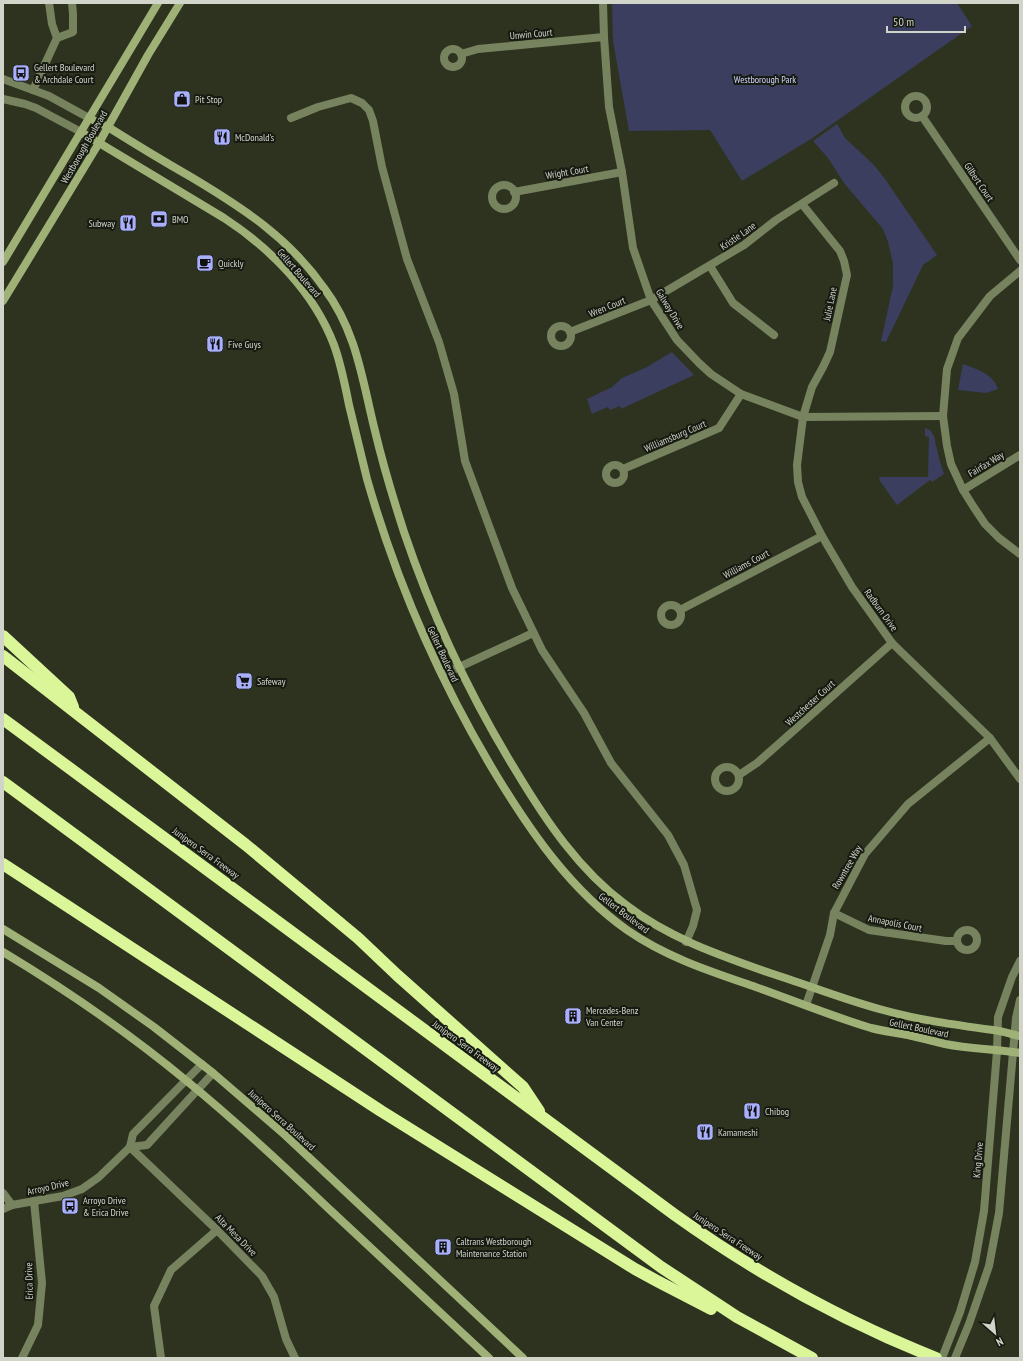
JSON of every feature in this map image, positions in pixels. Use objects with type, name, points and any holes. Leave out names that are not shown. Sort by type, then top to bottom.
[{"type":"highway","points":[[3,636],[69,697],[75,711]]},
{"type":"highway","points":[[3,656],[246,846],[358,938],[523,1087],[543,1117]]},
{"type":"highway","name":"Junipero Serra Freeway","points":[[3,719],[694,1228],[751,1266],[830,1310],[917,1351],[936,1358]]},
{"type":"highway","points":[[3,782],[661,1267],[737,1317],[812,1358]]},
{"type":"highway","points":[[3,864],[381,1111],[622,1261],[678,1292],[812,1358]]},
{"type":"main road","name":"Westborough Boulevard","points":[[3,262],[158,3]]},
{"type":"main road","name":"Westborough Boulevard","points":[[3,301],[99,143],[148,55],[180,3]]},
{"type":"main road","name":"Gellert Boulevard","points":[[89,118],[108,127],[224,197],[254,217],[293,251],[327,291],[342,317],[354,344],[362,371],[380,451],[399,518],[424,588],[460,668],[484,716],[515,770],[541,810],[576,858],[597,881],[624,904],[658,927],[686,942],[723,956],[882,1010],[914,1018],[1017,1035]]},
{"type":"main road","name":"Gellert Boulevard","points":[[81,132],[224,218],[242,231],[284,269],[311,302],[324,323],[342,371],[367,478],[385,535],[413,610],[442,675],[478,745],[522,815],[557,865],[594,904],[629,931],[665,953],[700,968],[874,1029],[946,1044],[1017,1052]]},
{"type":"main road","name":"Junipero Serra Boulevard","points":[[3,929],[99,988],[154,1027],[213,1072],[285,1135],[523,1358]]},
{"type":"main road","points":[[3,952],[91,1008],[198,1090],[266,1150],[490,1358]]},
{"type":"street","points":[[49,3],[52,24],[57,38]]},
{"type":"street","points":[[33,90],[57,38],[72,32],[72,3]]},
{"type":"street","name":"Galway Drive","points":[[603,3],[609,107],[622,172],[633,248],[651,300],[677,340],[711,374],[741,394],[803,417],[943,416]]},
{"type":"street","name":"Unwin Court","points":[[462,54],[478,49],[604,37]]},
{"type":"street","name":"Gellert Boulevard","points":[[3,79],[49,96],[89,118]]},
{"type":"street","points":[[292,118],[318,107],[350,98],[362,103],[369,110],[373,121],[382,167],[407,259],[439,342],[454,394],[465,461],[512,588],[542,650],[584,713],[611,763],[668,835],[684,865],[697,910],[693,926],[686,942]]},
{"type":"street","name":"Gellert Boulevard","points":[[3,99],[36,108],[81,132]]},
{"type":"street","name":"Gilbert Court","points":[[922,116],[1020,260]]},
{"type":"street","name":"Wright Court","points":[[514,192],[622,172]]},
{"type":"street","name":"Kristie Lane","points":[[651,300],[744,245],[776,220],[834,183]]},
{"type":"street","name":"Julie Lane","points":[[802,204],[840,252],[847,274],[830,352],[812,387],[803,417]]},
{"type":"street","points":[[710,266],[733,304],[774,334]]},
{"type":"street","points":[[1020,271],[990,296],[958,338],[947,369],[943,416],[946,446],[963,490],[985,524],[999,538],[1020,554]]},
{"type":"street","name":"Wren Court","points":[[570,332],[651,300]]},
{"type":"street","name":"Williamsburg Court","points":[[624,469],[719,428],[741,394]]},
{"type":"street","name":"Radburn Drive","points":[[803,417],[797,465],[798,482],[802,497],[822,536],[852,587],[892,643],[990,738],[1020,779]]},
{"type":"street","name":"Fairfax Way","points":[[963,490],[1020,455]]},
{"type":"street","name":"Williams Court","points":[[680,610],[822,536]]},
{"type":"street","points":[[442,675],[533,633]]},
{"type":"street","name":"Westchester Court","points":[[739,775],[757,763],[892,643]]},
{"type":"street","name":"Rowntree Way","points":[[806,1005],[830,935],[834,913],[865,854],[908,804],[990,738]]},
{"type":"street","name":"Annapolis Court","points":[[834,913],[869,930],[956,942]]},
{"type":"street","name":"King Drive","points":[[942,1358],[960,1312],[975,1262],[984,1211],[997,1050],[998,1017],[1012,977],[1020,961]]},
{"type":"street","points":[[955,1358],[969,1324],[989,1266],[999,1212],[1017,1052],[1018,1004],[1020,1000]]},
{"type":"street","name":"Arroyo Drive","points":[[3,1209],[12,1205],[63,1196],[82,1189],[99,1177],[130,1147],[133,1134],[187,1081],[202,1064]]},
{"type":"street","points":[[130,1147],[147,1145],[213,1072]]},
{"type":"street","name":"Alta Mesa Drive","points":[[130,1147],[217,1230],[262,1276],[274,1297],[286,1339],[295,1358]]},
{"type":"street","points":[[3,1193],[12,1205]]},
{"type":"street","name":"Erica Drive","points":[[22,1358],[38,1325],[42,1283],[34,1201]]},
{"type":"street","points":[[161,1358],[154,1306],[171,1270],[217,1230]]},
{"type":"green space","name":"Westborough Park","points":[[612,3],[957,3],[972,26],[811,139],[742,181],[710,130],[629,131],[613,41]]},
{"type":"green space","points":[[837,124],[845,138],[874,165],[885,179],[937,255],[923,265],[886,342],[881,341],[893,286],[893,263],[888,242],[883,229],[844,183],[828,158],[813,141]]},
{"type":"green space","points":[[672,352],[694,375],[621,409],[620,406],[610,410],[608,407],[592,414],[587,399],[612,387],[622,378],[647,367]]},
{"type":"green space","points":[[963,364],[984,373],[992,379],[998,389],[986,393],[958,390]]},
{"type":"green space","points":[[925,428],[930,430],[934,436],[944,474],[932,482],[930,480],[897,505],[880,481],[879,477],[928,477],[929,437],[925,436]]},
{"type":"place","name":"Gellert Boulevard & Archdale Court","points":[[21,73]]},
{"type":"place","name":"Pit Stop","points":[[182,99]]},
{"type":"place","name":"McDonald's","points":[[222,137]]},
{"type":"place","name":"BMO","points":[[159,219]]},
{"type":"place","name":"Subway","points":[[128,223]]},
{"type":"place","name":"Quickly","points":[[205,263]]},
{"type":"place","name":"Five Guys","points":[[215,344]]},
{"type":"place","name":"Safeway","points":[[244,681]]},
{"type":"place","name":"Mercedes-Benz Van Center","points":[[573,1016]]},
{"type":"place","name":"Chibog","points":[[752,1111]]},
{"type":"place","name":"Kamameshi","points":[[705,1132]]},
{"type":"place","name":"Arroyo Drive & Erica Drive","points":[[70,1206]]},
{"type":"place","name":"Caltrans Westborough Maintenance Station","points":[[443,1247]]}]
